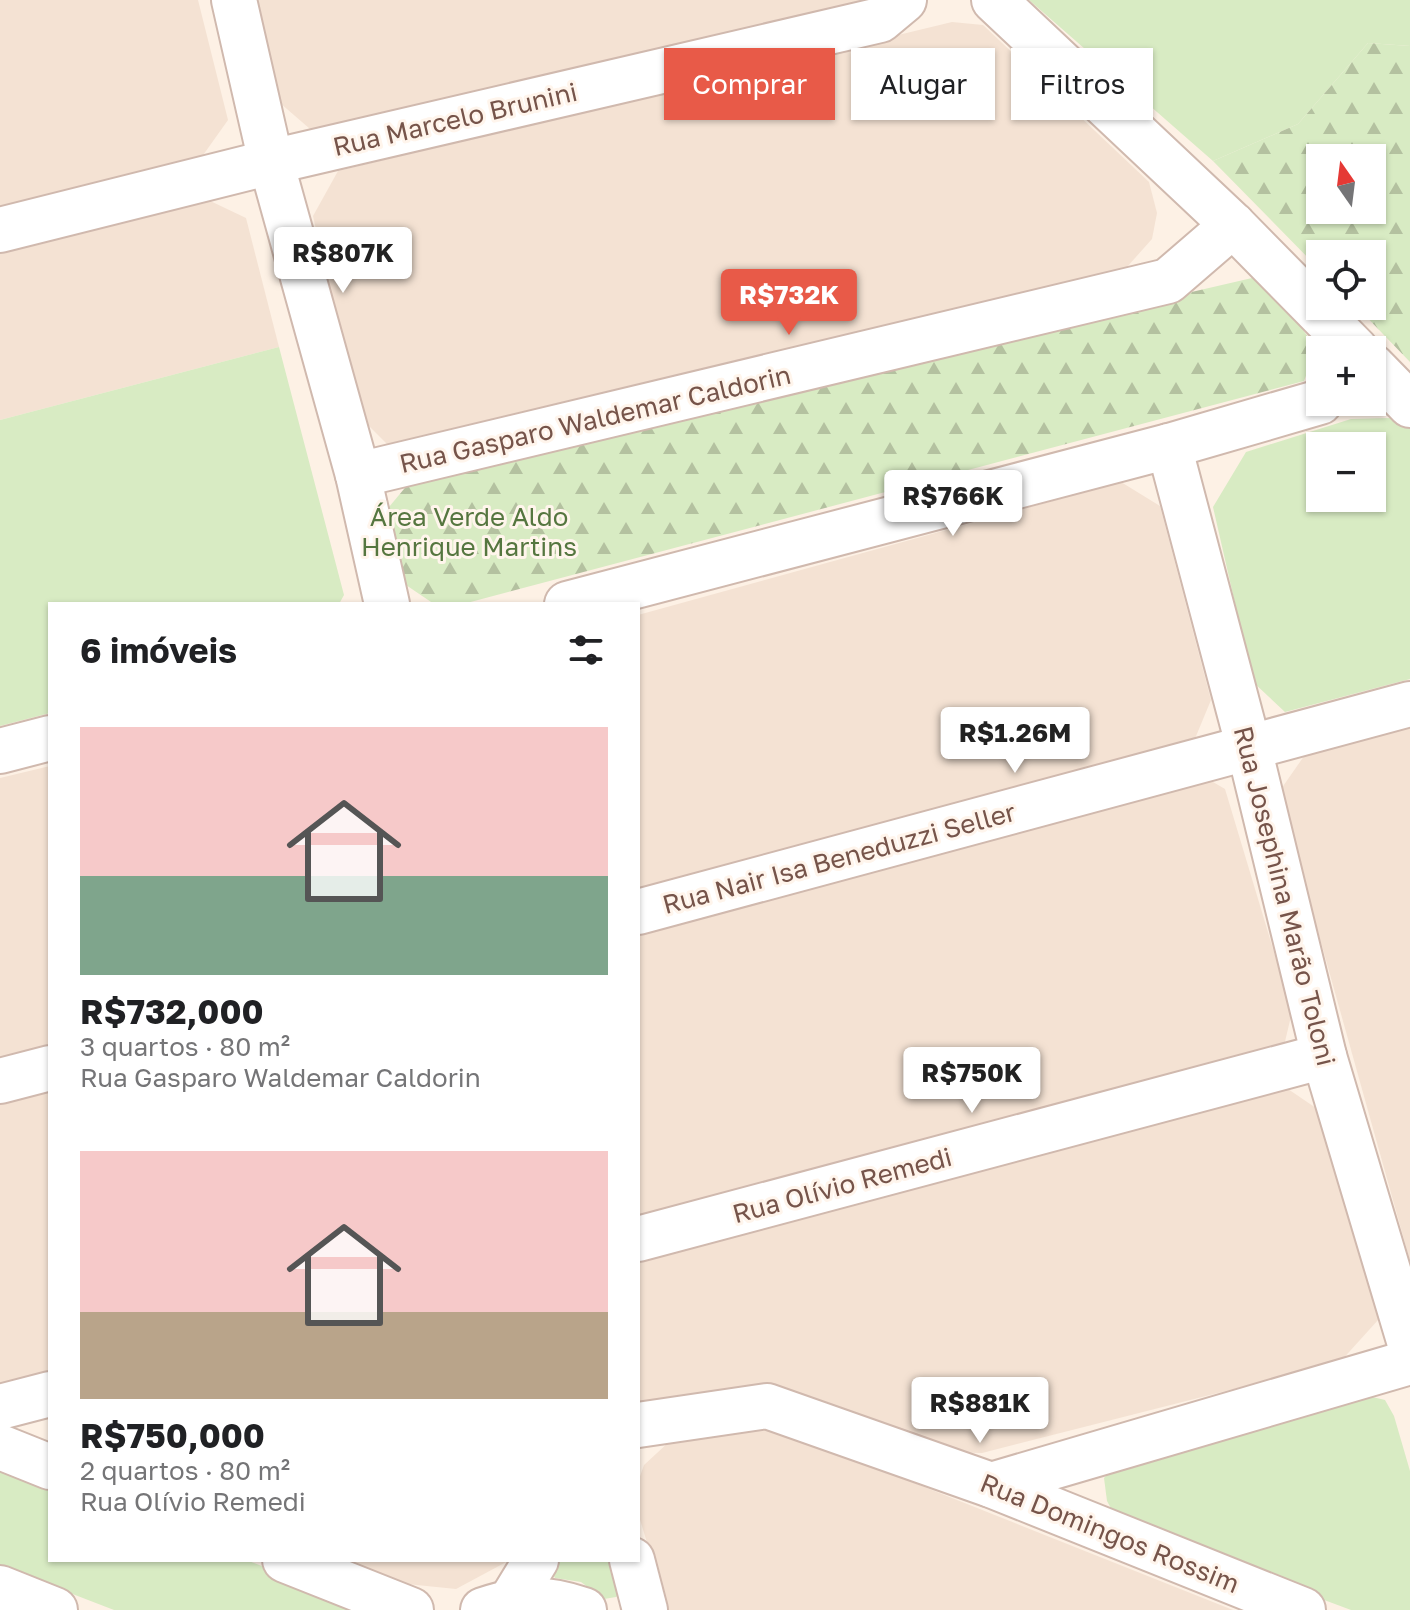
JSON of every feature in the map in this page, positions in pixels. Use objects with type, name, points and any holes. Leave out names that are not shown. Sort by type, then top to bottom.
[{"type":"street","points":[[234,0],[271,162],[358,475],[387,602]]},
{"type":"street","name":"Rua Marcelo Brunini","points":[[0,230],[271,162],[880,20],[904,0]]},
{"type":"street","points":[[994,0],[1233,225],[1342,336]]},
{"type":"street","name":"Rua Gasparo Waldemar Caldorin","points":[[358,475],[1168,281],[1233,225]]},
{"type":"street","points":[[1386,380],[1410,405]]},
{"type":"street","points":[[575,602],[1169,446],[1306,406]]},
{"type":"street","name":"Rua Josephina Marão Toloni","points":[[1169,446],[1249,748],[1324,1056],[1410,1344]]},
{"type":"street","name":"Rua Nair Isa Beneduzzi Seller","points":[[640,911],[1410,704]]},
{"type":"street","points":[[0,751],[48,739]]},
{"type":"street","name":"Rua Olívio Remedi","points":[[640,1238],[1324,1056]]},
{"type":"street","points":[[0,1081],[48,1069]]},
{"type":"street","points":[[991,1485],[1410,1362]]},
{"type":"street","points":[[0,1407],[48,1395]]},
{"type":"street","name":"Rua Domingos Rossim","points":[[640,1425],[767,1406],[991,1485],[1303,1610]]},
{"type":"street","points":[[0,1447],[48,1466]]},
{"type":"street","points":[[290,1562],[411,1610]]},
{"type":"street","points":[[497,1606],[534,1562]]},
{"type":"street","points":[[633,1562],[645,1610]]},
{"type":"street","points":[[0,1588],[55,1610]]},
{"type":"street","points":[[497,1606],[554,1600],[584,1610]]},
{"type":"shaded area","points":[[0,0],[198,0],[228,120],[196,165],[0,214]]},
{"type":"shaded area","points":[[258,0],[864,0],[841,16],[700,48],[664,48],[664,56],[317,135],[280,103]]},
{"type":"shaded area","points":[[952,22],[983,25],[1011,51],[1011,120],[1083,120],[1149,182],[1157,213],[1152,239],[1127,267],[387,444],[358,415],[313,216],[338,171],[664,92],[664,120],[835,120],[835,50]]},
{"type":"shaded area","points":[[204,198],[246,218],[279,347],[0,420],[0,248]]},
{"type":"shaded area","points":[[1121,482],[1160,506],[1211,700],[1194,741],[640,893],[640,614]]},
{"type":"shaded area","points":[[1410,724],[1410,1261],[1279,792],[1309,749]]},
{"type":"shaded area","points":[[48,766],[48,1045],[0,1057],[0,778]]},
{"type":"shaded area","points":[[1196,772],[1225,789],[1292,1012],[1283,1050],[640,1216],[640,927]]},
{"type":"shaded area","points":[[48,1087],[48,1373],[0,1385],[0,1099]]},
{"type":"shaded area","points":[[1285,1087],[1316,1108],[1379,1319],[1340,1362],[982,1453],[937,1452],[640,1407],[640,1254]]},
{"type":"shaded area","points":[[766,1424],[1233,1610],[661,1610],[659,1582],[640,1520],[640,1476],[644,1465],[670,1441]]},
{"type":"shaded area","points":[[346,1562],[506,1562],[456,1589],[407,1584]]},
{"type":"green space","points":[[1029,0],[1410,0],[1410,46],[1368,43],[1298,124],[1213,161],[1153,108],[1153,48],[1084,48]]},
{"type":"green space","points":[[1368,43],[1410,46],[1410,362],[1370,320],[1386,320],[1386,240],[1306,240],[1306,256],[1213,161],[1298,124]]},
{"type":"green space","name":"Área Verde Aldo Henrique Martins","points":[[1252,278],[1273,285],[1307,336],[1304,381],[471,602],[431,602],[406,585],[389,507],[419,471]]},
{"type":"green space","points":[[279,347],[344,595],[340,602],[48,602],[48,714],[0,726],[0,420]]},
{"type":"green space","points":[[1390,418],[1410,429],[1410,679],[1285,712],[1253,682],[1213,507],[1246,452],[1306,433],[1306,512],[1386,512],[1386,432],[1310,432],[1351,419]]},
{"type":"green space","points":[[1364,1395],[1385,1400],[1394,1416],[1410,1471],[1410,1610],[1351,1610],[1119,1523],[1107,1501],[1104,1478],[1118,1463]]},
{"type":"green space","points":[[0,1465],[48,1483],[48,1562],[251,1562],[376,1610],[114,1610],[0,1566]]},
{"type":"green space","points":[[550,1562],[621,1562],[625,1590],[616,1597],[604,1599],[581,1582],[555,1578],[548,1566]]}]
